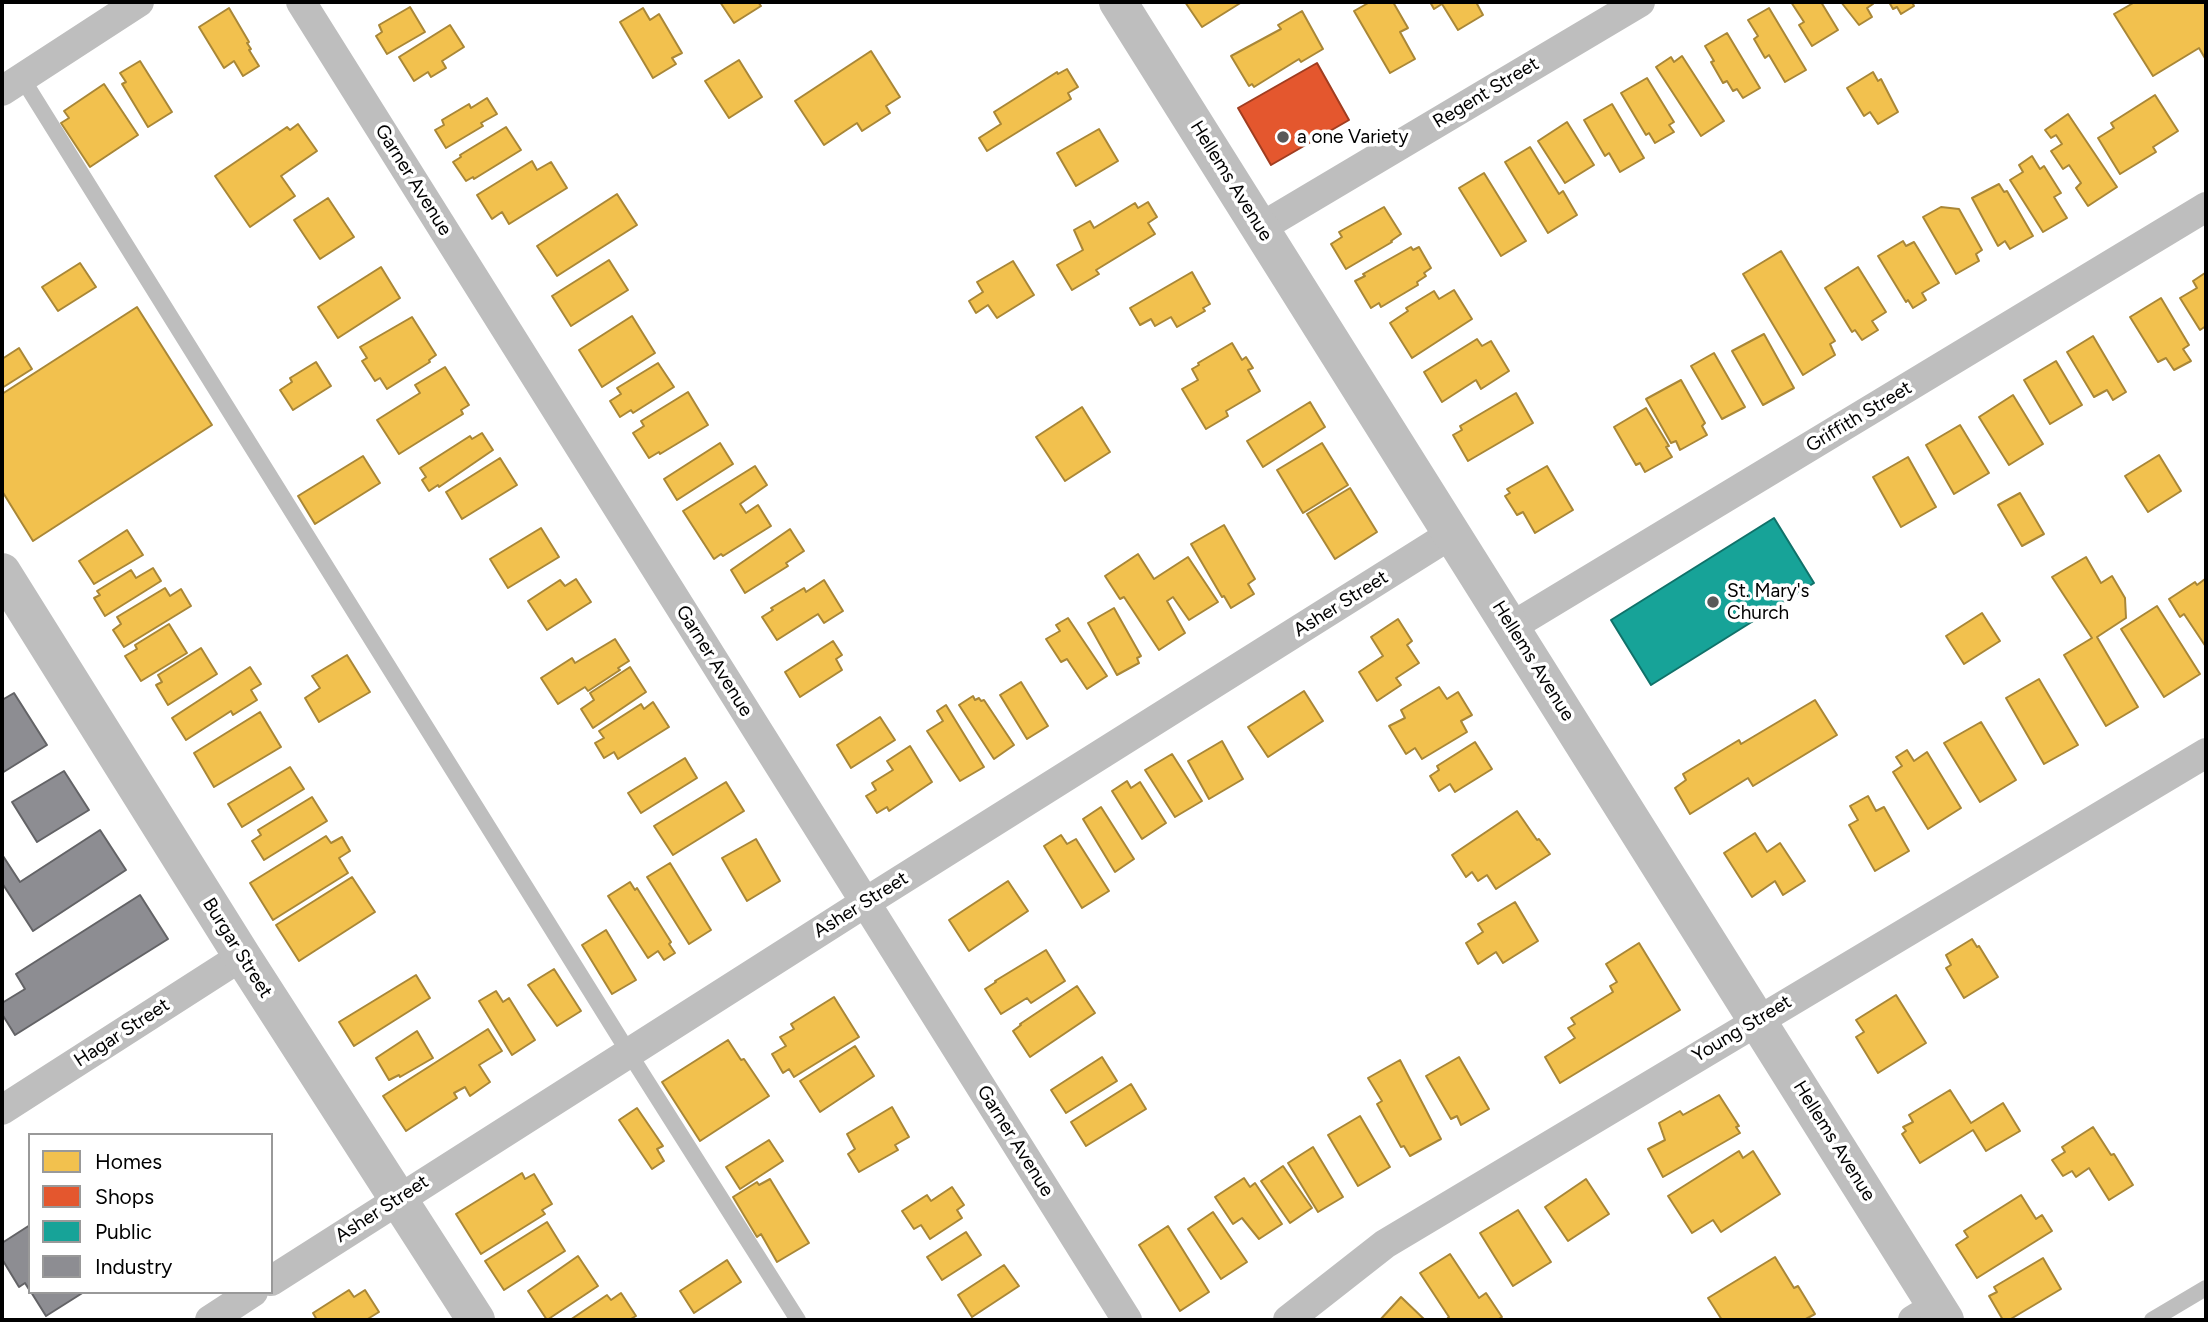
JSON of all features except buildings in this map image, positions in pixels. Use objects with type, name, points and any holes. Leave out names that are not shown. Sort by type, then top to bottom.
[{"type":"street","points":[[12,84],[139,2]]},
{"type":"street","name":"Garner Avenue","points":[[301,2],[1127,1320]]},
{"type":"street","name":"Hellems Avenue","points":[[1118,2],[1758,1019],[1932,1315]]},
{"type":"street","name":"Regent Street","points":[[1261,228],[1640,2]]},
{"type":"street","name":"Griffith Street","points":[[1511,626],[2206,207]]},
{"type":"street","name":"Asher Street","points":[[273,1280],[1453,533]]},
{"type":"street","name":"Burgar Street","points":[[2,572],[242,957],[476,1320]]},
{"type":"street","name":"Young Street","points":[[1288,1320],[1385,1244],[2206,753]]},
{"type":"street","name":"Hagar Street","points":[[2,1110],[242,957]]},
{"type":"street","points":[[210,1320],[250,1294]]},
{"type":"lane","points":[[12,84],[798,1320]]},
{"type":"lane","points":[[2152,1320],[2206,1287]]},
{"type":"place","name":"a one Variety","points":[[1283,137]]},
{"type":"place","name":"St. Mary's Church","points":[[1713,602]]}]
